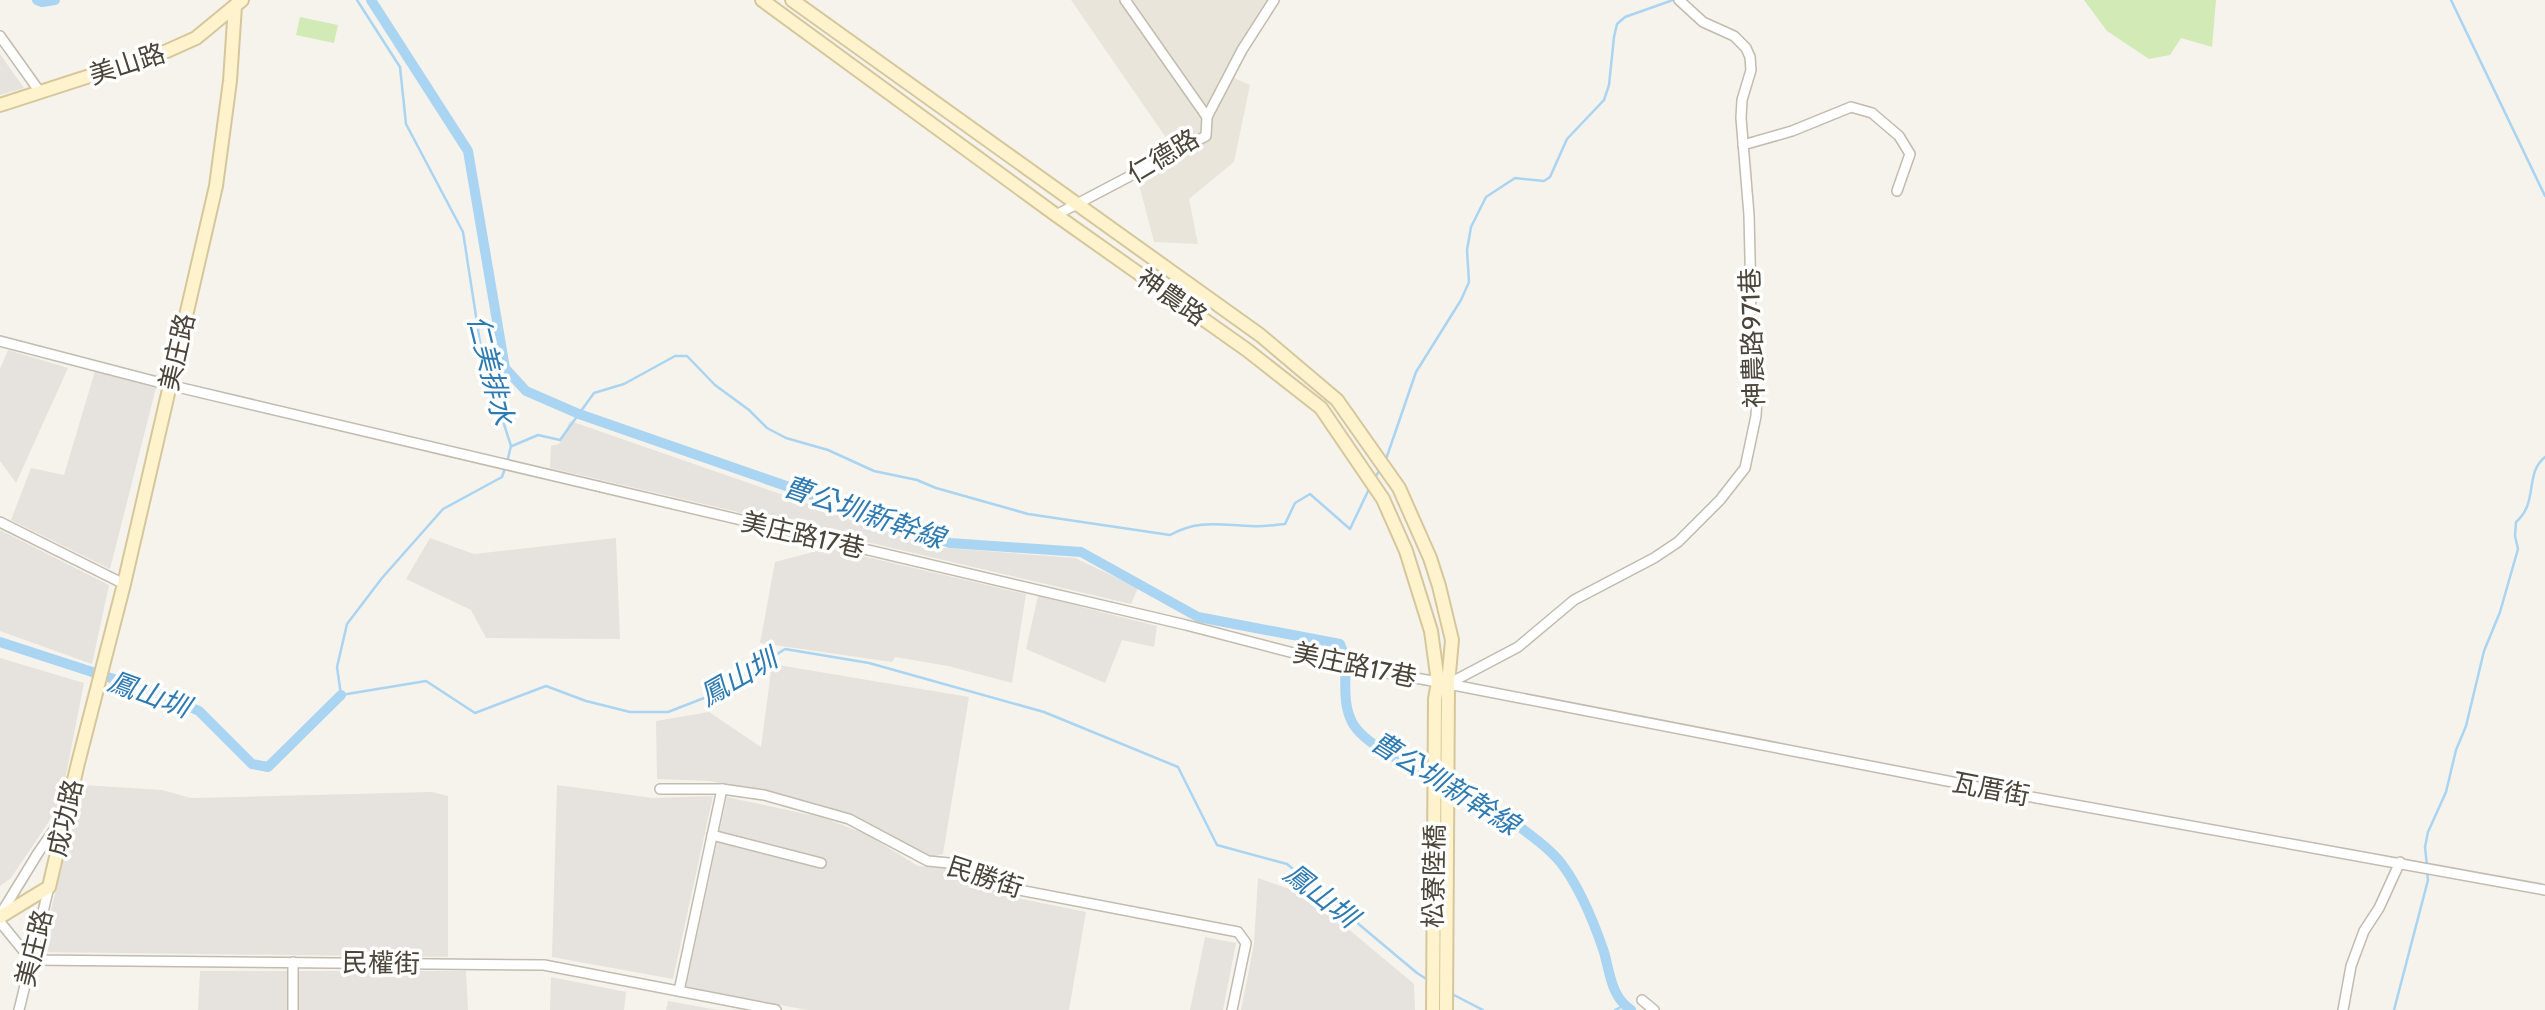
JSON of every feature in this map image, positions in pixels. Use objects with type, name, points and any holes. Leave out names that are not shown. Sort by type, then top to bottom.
[{"type":"street","name":"神農路","points":[[762,0],[1056,215],[1247,350],[1321,408],[1383,499],[1406,551],[1431,631],[1449,702]]},
{"type":"street","name":"神農路","points":[[792,0],[1260,335],[1337,401],[1399,488],[1430,558],[1452,640],[1443,683],[1435,699]]},
{"type":"street","name":"仁德路","points":[[1056,215],[1206,136],[1207,117],[1125,0]]},
{"type":"street","points":[[1207,117],[1242,50],[1274,0]]},
{"type":"street","name":"神農路971巷","points":[[1443,683],[1518,647],[1574,600],[1654,558],[1678,541],[1720,500],[1745,468],[1756,416],[1757,396],[1748,321],[1751,300],[1749,215],[1742,100],[1751,71],[1746,48],[1734,36],[1703,22],[1678,0]]},
{"type":"street","name":"美山路","points":[[0,105],[167,51],[196,38],[238,3]]},
{"type":"street","name":"美庄路","points":[[96,693],[124,584],[216,186],[238,3]]},
{"type":"street","points":[[0,36],[40,92]]},
{"type":"street","points":[[1743,145],[1792,131],[1851,107],[1872,113],[1899,136],[1910,154],[1897,191]]},
{"type":"street","name":"美庄路17巷","points":[[0,341],[169,385],[1186,625],[1336,664],[1443,683]]},
{"type":"street","points":[[0,522],[124,584]]},
{"type":"street","name":"瓦厝街","points":[[1443,683],[2009,793],[2545,890]]},
{"type":"street","name":"成功路","points":[[0,918],[49,887],[96,693]]},
{"type":"street","name":"松寮陸橋","points":[[1433,1010],[1435,699]]},
{"type":"street","name":"松寮陸橋","points":[[1446,1010],[1449,702]]},
{"type":"street","name":"民勝街","points":[[660,789],[722,789],[764,794],[849,819],[928,861],[949,863],[988,884],[1238,932],[1246,943],[1232,1010]]},
{"type":"street","points":[[679,991],[722,789]]},
{"type":"street","points":[[31,960],[0,918],[16,888],[66,813]]},
{"type":"street","points":[[712,835],[821,863]]},
{"type":"street","points":[[2343,1010],[2351,966],[2364,931],[2379,908],[2400,862]]},
{"type":"street","name":"美庄路","points":[[19,1010],[49,887]]},
{"type":"street","points":[[0,898],[16,888]]},
{"type":"street","name":"民權街","points":[[31,960],[544,965],[776,1010]]},
{"type":"street","points":[[293,962],[293,1010]]},
{"type":"street","points":[[1642,1000],[1654,1010]]},
{"type":"shaded area","points":[[1071,0],[1272,0],[1234,78],[1250,85],[1234,162],[1189,199],[1198,244],[1154,242],[1134,165],[1169,142]]},
{"type":"shaded area","points":[[0,54],[24,88],[0,95]]},
{"type":"shaded area","points":[[8,350],[68,368],[16,483],[0,461],[0,369]]},
{"type":"shaded area","points":[[95,371],[156,388],[110,569],[11,520],[31,468],[64,475]]},
{"type":"shaded area","points":[[570,421],[933,547],[1075,558],[1138,588],[1131,604],[550,468],[551,446],[559,444]]},
{"type":"shaded area","points":[[0,530],[109,585],[92,664],[0,631]]},
{"type":"shaded area","points":[[430,538],[474,554],[616,538],[620,639],[486,638],[471,610],[406,579]]},
{"type":"shaded area","points":[[828,548],[1026,594],[1012,683],[948,666],[895,657],[892,662],[760,643],[775,562]]},
{"type":"shaded area","points":[[1038,596],[1157,626],[1154,647],[1122,640],[1105,683],[1026,649]]},
{"type":"shaded area","points":[[0,658],[84,683],[60,805],[11,878],[0,886]]},
{"type":"shaded area","points":[[772,664],[969,697],[943,854],[927,858],[873,827],[811,802],[710,781],[657,779],[656,721],[709,712],[761,747]]},
{"type":"shaded area","points":[[83,785],[162,790],[191,798],[432,792],[448,796],[448,957],[40,952]]},
{"type":"shaded area","points":[[557,785],[653,798],[713,796],[673,979],[552,957]]},
{"type":"shaded area","points":[[727,797],[824,818],[866,834],[918,866],[950,869],[1002,895],[1086,912],[1069,1010],[807,1010],[686,987]]},
{"type":"shaded area","points":[[1258,878],[1309,896],[1414,984],[1415,1010],[1241,1010],[1254,944]]},
{"type":"shaded area","points":[[1205,937],[1236,943],[1223,1010],[1190,1010]]},
{"type":"shaded area","points":[[200,971],[466,971],[468,1010],[198,1010]]},
{"type":"shaded area","points":[[551,977],[626,992],[624,1010],[550,1010]]},
{"type":"shaded area","points":[[668,1001],[718,1010],[666,1010]]},
{"type":"green space","points":[[2084,0],[2216,0],[2212,47],[2181,38],[2170,55],[2149,59],[2107,31]]},
{"type":"green space","points":[[300,17],[338,25],[334,43],[296,35]]},
{"type":"waterway","name":"曹公圳新幹線","points":[[37,0],[55,0]]},
{"type":"waterway","name":"仁美排水","points":[[357,0],[400,67],[406,124],[463,232],[482,355],[511,446],[507,462]]},
{"type":"waterway","name":"曹公圳新幹線","points":[[371,0],[468,151],[505,368],[526,391],[579,414],[950,543],[1081,552],[1198,617],[1340,644],[1345,663],[1346,703],[1352,722],[1371,742],[1386,752],[1487,805],[1553,854],[1580,894],[1599,938],[1615,990],[1631,1010]]},
{"type":"waterway","points":[[1385,462],[1416,372],[1461,300],[1469,282],[1467,250],[1471,227],[1486,197],[1515,178],[1544,181],[1550,177],[1567,139],[1604,100],[1609,85],[1617,24],[1625,17],[1673,0]]},
{"type":"waterway","points":[[2451,0],[2545,196]]},
{"type":"waterway","points":[[512,446],[538,435],[560,440],[594,393],[624,384],[675,356],[687,356],[715,385],[749,410],[767,428],[786,438],[828,450],[874,471],[917,480],[1028,514],[1170,535],[1200,525],[1285,524],[1295,503],[1310,494],[1350,529],[1369,489]]},
{"type":"waterway","points":[[2427,866],[2425,847],[2428,832],[2446,792],[2456,750],[2466,726],[2484,651],[2500,612],[2518,549],[2516,522],[2527,506],[2535,472],[2545,457]]},
{"type":"waterway","points":[[1374,480],[1381,467]]},
{"type":"waterway","name":"鳳山圳","points":[[505,468],[502,477],[443,509],[382,578],[347,624],[337,667],[341,695],[426,681],[475,713],[546,686],[586,701],[630,712],[668,712],[717,693],[785,649],[869,663],[1044,712],[1178,767],[1217,845],[1287,864],[1428,980]]},
{"type":"waterway","name":"鳳山圳","points":[[0,642],[166,696],[199,711],[252,764],[268,767],[341,695]]},
{"type":"waterway","points":[[2394,1010],[2428,880],[2427,873]]},
{"type":"waterway","name":"鳳山圳","points":[[1452,994],[1483,1010]]},
{"type":"waterway","points":[[1615,1010],[1625,1005]]}]
